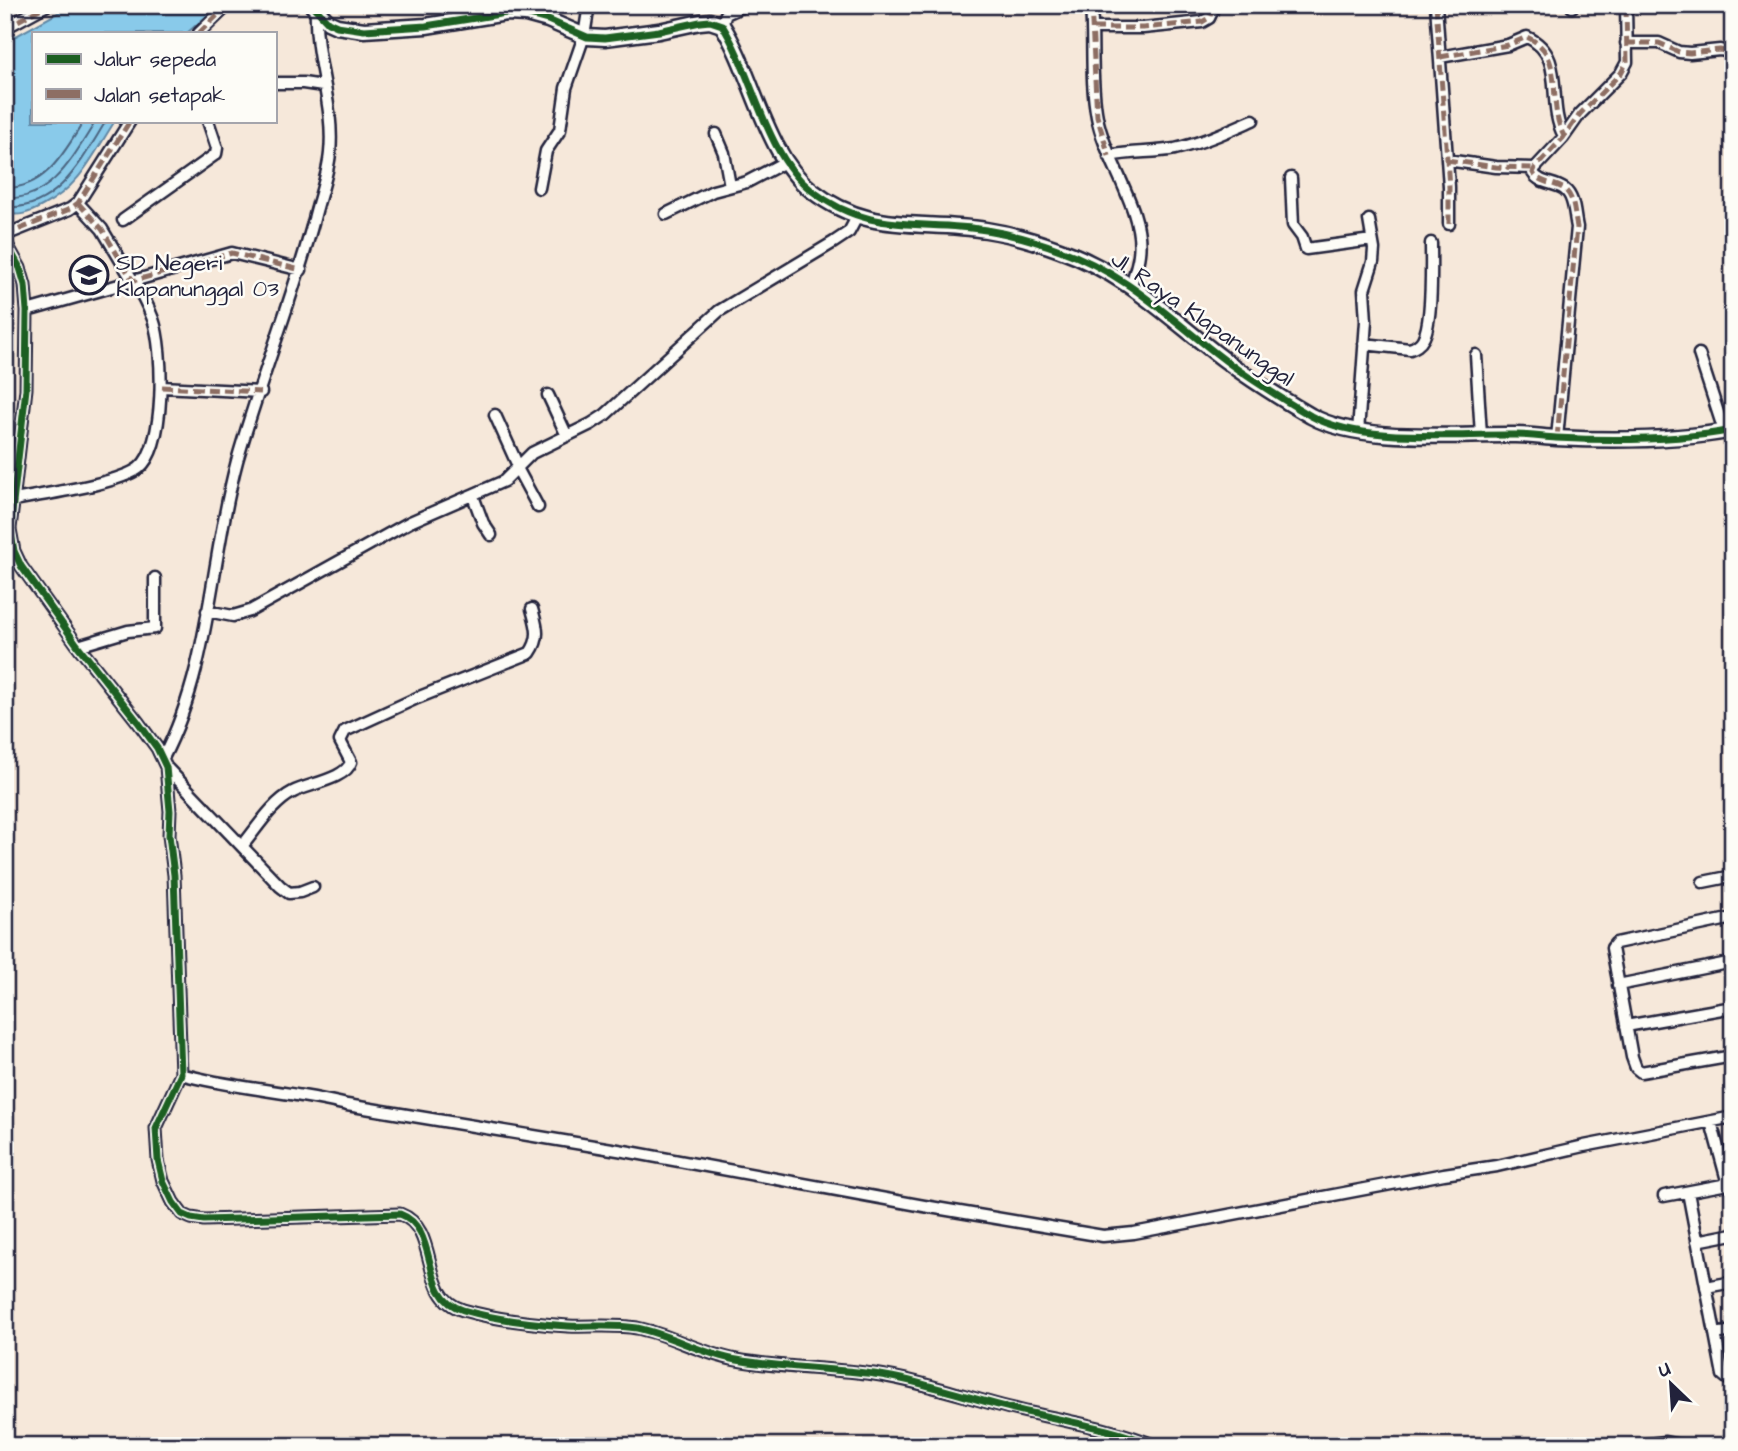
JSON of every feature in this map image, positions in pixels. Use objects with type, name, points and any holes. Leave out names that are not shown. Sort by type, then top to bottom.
[{"type":"street","points":[[5,12],[8,27],[47,5]]},
{"type":"street","points":[[201,32],[228,5]]},
{"type":"street","points":[[452,5],[460,21]]},
{"type":"street","points":[[539,188],[547,151],[559,134],[566,88],[584,36],[589,5]]},
{"type":"street","points":[[314,8],[337,26],[364,30],[460,21],[488,14],[526,14],[548,20],[584,36],[605,38],[626,37],[710,21],[746,5]]},
{"type":"street","points":[[1091,5],[1097,116],[1109,156],[1139,231],[1139,255],[1131,285]]},
{"type":"street","points":[[1093,29],[1143,28],[1202,22],[1209,18],[1215,5]]},
{"type":"street","points":[[1436,5],[1449,224]]},
{"type":"street","points":[[1557,438],[1577,227],[1573,203],[1564,189],[1537,179],[1533,173],[1580,114],[1621,73],[1627,62],[1626,5]]},
{"type":"street","points":[[314,8],[317,50],[331,117],[330,155],[300,270],[237,462],[193,687],[164,762],[174,875],[181,1074],[156,1128],[158,1160],[163,1181],[173,1202],[182,1214],[204,1220],[400,1214],[408,1217],[418,1228],[446,1301],[462,1310],[567,1326],[613,1325],[636,1328],[740,1361],[878,1375],[1082,1424],[1156,1446]]},
{"type":"street","name":"Jl. Raya Klapanunggal","points":[[725,15],[785,162],[810,189],[839,209],[882,223],[985,230],[1036,241],[1094,265],[1131,285],[1226,361],[1312,416],[1342,429],[1358,432],[1557,438],[1647,438],[1728,430]]},
{"type":"street","points":[[1440,57],[1508,46],[1527,37],[1536,41],[1550,57],[1555,110],[1558,126],[1564,136]]},
{"type":"street","points":[[1626,43],[1659,43],[1679,52],[1720,50],[1733,53]]},
{"type":"street","points":[[276,83],[323,86]]},
{"type":"street","points":[[1109,156],[1178,148],[1253,120]]},
{"type":"street","points":[[5,235],[70,209],[78,203],[129,122]]},
{"type":"street","points":[[123,220],[216,154],[208,122]]},
{"type":"street","points":[[716,134],[724,153],[730,186]]},
{"type":"street","points":[[1447,159],[1496,167],[1535,168]]},
{"type":"street","points":[[666,214],[713,191],[747,182],[785,162]]},
{"type":"street","points":[[1291,178],[1293,225],[1302,237],[1305,248],[1312,250],[1372,240]]},
{"type":"street","points":[[15,500],[129,474],[141,467],[148,457],[156,429],[162,387],[154,321],[102,229],[78,203]]},
{"type":"street","points":[[207,611],[233,616],[250,611],[410,522],[504,481],[532,453],[605,415],[719,311],[849,232],[857,217]]},
{"type":"street","points":[[1358,432],[1364,344],[1364,290],[1373,262],[1368,220]]},
{"type":"street","points":[[5,241],[20,268],[25,285],[27,312],[26,389],[10,528],[14,551],[21,566],[78,646],[138,722],[164,762],[269,876],[289,893],[313,887]]},
{"type":"street","points":[[1364,344],[1410,349],[1423,340],[1429,317],[1432,243]]},
{"type":"street","points":[[27,312],[232,253],[300,270]]},
{"type":"street","points":[[1699,354],[1728,430]]},
{"type":"street","points":[[1476,355],[1481,435]]},
{"type":"street","points":[[162,387],[261,391]]},
{"type":"street","points":[[548,394],[567,436]]},
{"type":"street","points":[[495,415],[538,507]]},
{"type":"street","points":[[473,496],[483,523],[491,535]]},
{"type":"street","points":[[78,646],[128,632],[155,628],[155,578]]},
{"type":"street","points":[[243,845],[285,797],[342,774],[349,768],[351,762],[340,741],[345,731],[382,713],[530,653],[538,633],[532,609]]},
{"type":"street","points":[[1703,882],[1733,876]]},
{"type":"street","points":[[1733,918],[1616,943],[1612,948],[1634,1064],[1641,1072],[1733,1056]]},
{"type":"street","points":[[1618,985],[1733,962]]},
{"type":"street","points":[[1626,1026],[1733,1007]]},
{"type":"street","points":[[181,1074],[215,1084],[306,1095],[347,1105],[1103,1236],[1134,1233],[1476,1170],[1733,1117]]},
{"type":"street","points":[[1664,1196],[1730,1183],[1711,1122]]},
{"type":"street","points":[[1688,1192],[1723,1375],[1733,1380]]},
{"type":"street","points":[[1697,1241],[1733,1234]]},
{"type":"street","points":[[1706,1287],[1733,1282]]},
{"type":"street","points":[[1715,1334],[1733,1331]]},
{"type":"street","points":[[1631,1446],[1665,1442],[1685,1446]]},
{"type":"water","points":[[72,5],[219,5],[188,32],[32,32],[32,122],[114,122],[85,169],[67,189],[42,206],[15,215],[5,213],[5,42]]},
{"type":"marked path","points":[[5,28],[47,5]]},
{"type":"marked path","points":[[200,32],[228,5]]},
{"type":"marked path","points":[[1091,5],[1097,116],[1109,156]]},
{"type":"marked path","points":[[1093,28],[1143,28],[1202,22],[1209,18],[1215,5]]},
{"type":"marked path","points":[[1436,5],[1449,187],[1449,224]]},
{"type":"marked path","points":[[1557,438],[1577,227],[1568,192],[1539,179],[1533,173],[1580,114],[1621,73],[1627,62],[1626,5]]},
{"type":"marked path","points":[[1440,57],[1508,45],[1527,37],[1540,45],[1552,68],[1556,109],[1564,136]]},
{"type":"marked path","points":[[1626,43],[1659,43],[1679,52],[1720,50],[1733,53]]},
{"type":"marked path","points":[[5,235],[70,209],[78,203],[129,122]]},
{"type":"marked path","points":[[1447,160],[1496,167],[1535,168]]},
{"type":"marked path","points":[[78,203],[102,229],[133,281],[232,253],[301,270]]},
{"type":"marked path","points":[[162,387],[261,392]]},
{"type":"cycle path","points":[[312,5],[328,22],[364,30],[426,26],[506,13],[526,14],[548,20],[587,37],[605,38],[659,31],[710,21],[722,25],[782,156],[795,175],[811,190],[854,214],[875,220],[986,230],[1042,244],[1084,260],[1148,299],[1257,383],[1311,416],[1332,425],[1356,431],[1410,436],[1520,435],[1600,440],[1667,438],[1733,430]]},
{"type":"cycle path","points":[[5,241],[20,268],[25,285],[27,311],[26,389],[10,529],[14,551],[21,566],[78,646],[157,748],[166,767],[174,875],[181,1074],[156,1128],[158,1160],[163,1181],[182,1214],[204,1220],[400,1214],[413,1222],[421,1233],[440,1292],[449,1303],[463,1310],[542,1324],[637,1328],[737,1360],[892,1377],[1105,1430],[1156,1446]]},
{"type":"place","name":"SD Negeri Klapanunggal 03","points":[[89,275]]}]
